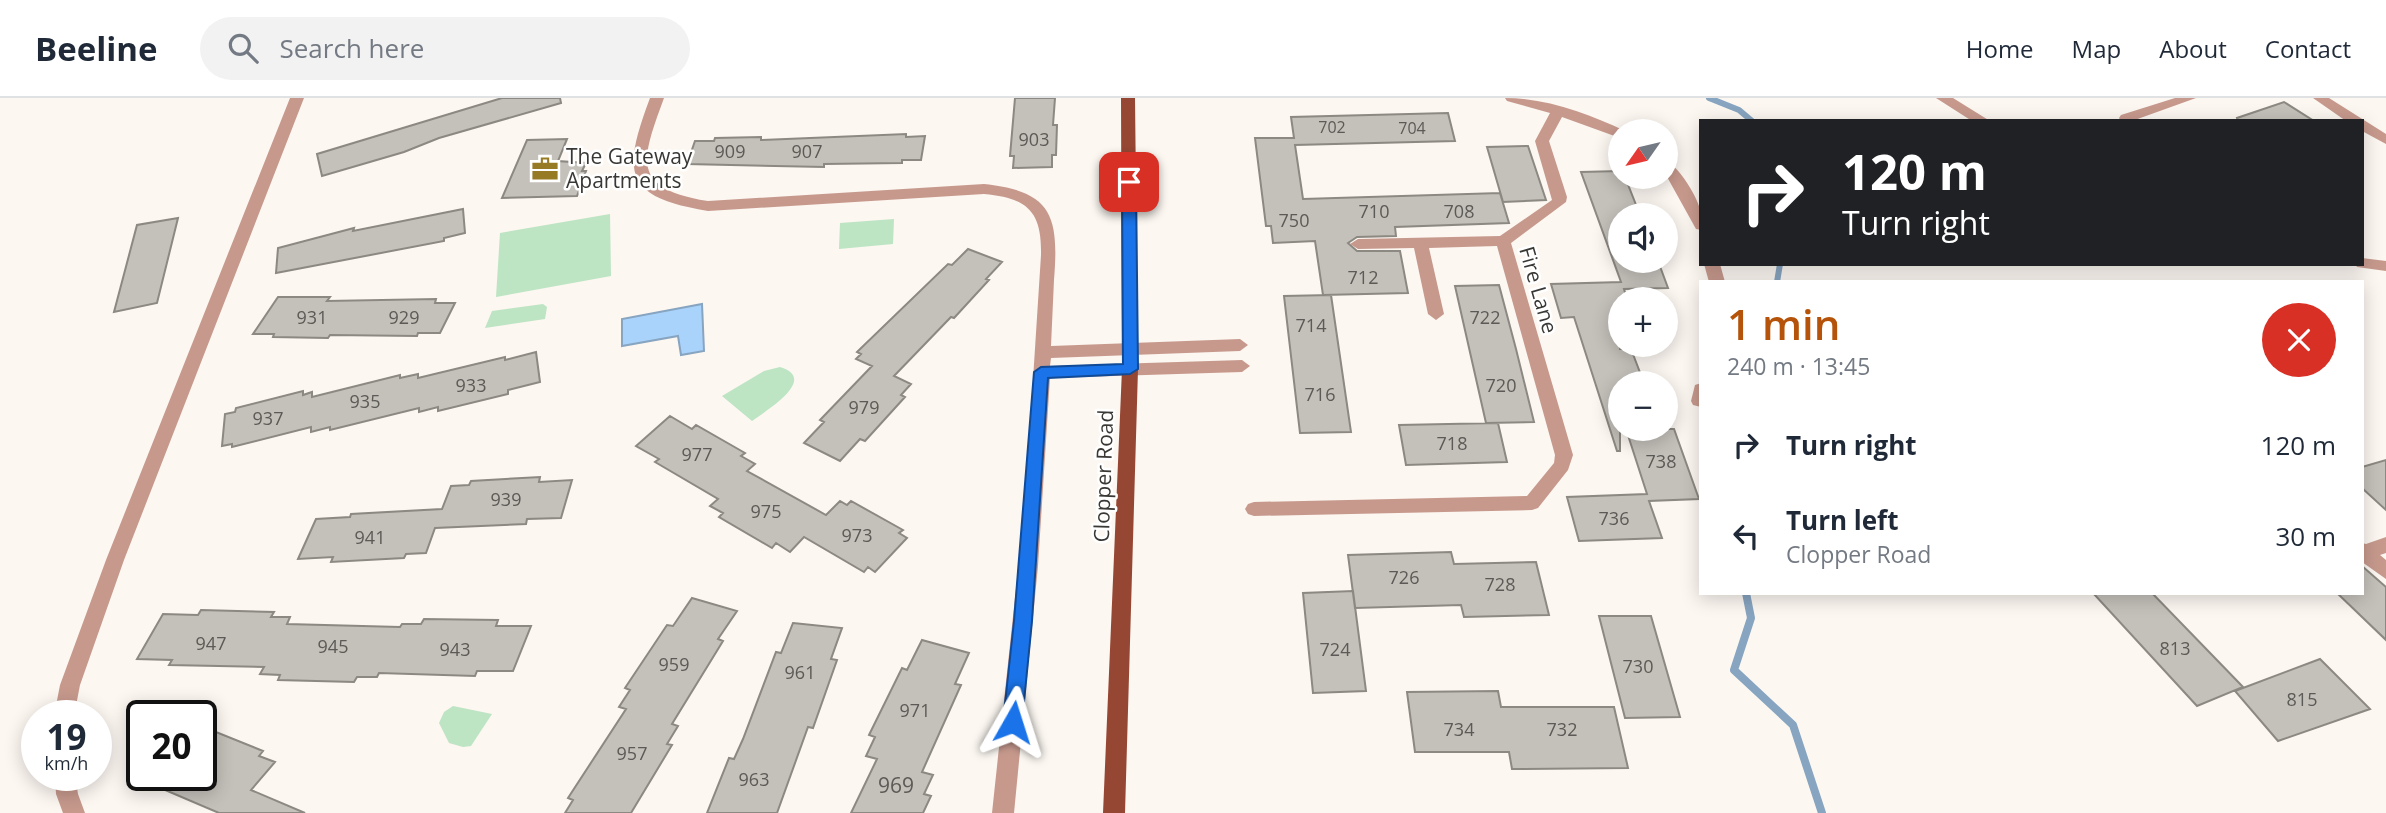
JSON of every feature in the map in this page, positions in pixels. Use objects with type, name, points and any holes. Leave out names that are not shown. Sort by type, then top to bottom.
[{"type":"main road","name":"Clopper Road","points":[[1114,813],[1130,369],[1128,98]]},
{"type":"street","points":[[68,700],[70,685],[111,572],[297,98]]},
{"type":"street","points":[[657,98],[640,142],[639,167],[647,182],[673,201],[708,206],[984,189],[1019,196],[1032,204],[1047,225],[1043,352],[1023,621],[1003,813]]},
{"type":"street","points":[[1512,98],[1608,130]]},
{"type":"street","points":[[1943,98],[1980,119]]},
{"type":"street","points":[[2126,118],[2189,98]]},
{"type":"street","points":[[2320,98],[2353,119]]},
{"type":"street","name":"Fire Lane","points":[[1254,509],[1532,503],[1562,465],[1564,454],[1503,241],[1559,202],[1560,197],[1542,141],[1558,111]]},
{"type":"street","points":[[2364,126],[2386,140]]},
{"type":"street","points":[[1678,181],[1699,221]]},
{"type":"street","points":[[1358,244],[1503,241]]},
{"type":"street","points":[[1420,242],[1436,314]]},
{"type":"street","points":[[2364,263],[2386,265]]},
{"type":"street","points":[[1043,352],[1240,345]]},
{"type":"street","points":[[1041,372],[1242,366]]},
{"type":"street","points":[[2364,551],[2386,545]]},
{"type":"street","points":[[2364,551],[2386,571]]},
{"type":"street","points":[[67,791],[74,813]]},
{"type":"green space","points":[[610,214],[611,276],[496,297],[500,233]]},
{"type":"green space","points":[[894,219],[893,244],[839,249],[840,223]]},
{"type":"green space","points":[[543,304],[547,307],[545,319],[485,328],[492,311]]},
{"type":"green space","points":[[780,367],[791,372],[794,379],[792,387],[777,403],[752,421],[722,396],[764,371]]},
{"type":"green space","points":[[453,706],[492,714],[471,746],[449,743],[439,723],[444,712]]},
{"type":"water","points":[[702,304],[704,351],[681,355],[678,336],[622,346],[622,319]]},
{"type":"building","points":[[502,98],[560,98],[561,103],[439,138],[404,152],[322,176],[317,154]]},
{"type":"building","points":[[1015,98],[1055,98],[1053,125],[1057,125],[1056,155],[1052,155],[1052,167],[1013,168],[1014,156],[1010,156]]},
{"type":"building","points":[[2284,102],[2311,119],[2237,119]]},
{"type":"building","points":[[1448,113],[1455,141],[1295,145],[1303,199],[1500,193],[1509,223],[1395,227],[1396,236],[1357,237],[1348,243],[1357,251],[1400,251],[1408,293],[1323,295],[1315,241],[1273,243],[1271,226],[1266,226],[1255,138],[1294,138],[1291,117]]},
{"type":"building","points":[[906,134],[906,137],[925,136],[921,160],[902,160],[902,163],[824,164],[824,167],[687,164],[695,141],[714,141],[715,138],[761,137],[761,140]]},
{"type":"building","name":"The Gateway Apartments","points":[[567,139],[558,161],[586,163],[582,171],[586,171],[577,196],[502,198],[527,140]]},
{"type":"building","points":[[1528,146],[1546,200],[1503,202],[1487,147]]},
{"type":"building","points":[[1608,171],[1608,189],[1630,189],[1635,203],[1608,203],[1608,246],[1581,172]]},
{"type":"building","points":[[463,209],[465,233],[444,238],[444,241],[276,273],[278,248],[354,228],[353,231]]},
{"type":"building","points":[[178,218],[157,303],[114,312],[137,225]]},
{"type":"building","points":[[968,249],[1002,262],[954,318],[951,317],[894,376],[911,384],[901,395],[905,397],[865,441],[860,439],[840,461],[804,443],[824,422],[820,420],[872,366],[856,359],[861,354],[857,352],[948,264],[952,265]]},
{"type":"building","points":[[1618,273],[1662,273],[1668,287],[1608,287],[1608,357],[1634,357],[1639,371],[1608,371],[1608,423],[1574,317],[1561,318],[1551,284],[1621,282]]},
{"type":"building","points":[[1499,285],[1534,422],[1486,423],[1455,286]]},
{"type":"building","points":[[1331,295],[1351,432],[1300,433],[1284,296]]},
{"type":"building","points":[[278,297],[330,297],[327,301],[436,299],[435,303],[455,303],[440,333],[418,333],[417,336],[330,335],[328,338],[253,334]]},
{"type":"building","points":[[536,352],[540,382],[508,390],[508,394],[438,411],[438,407],[419,412],[419,408],[330,430],[330,427],[311,432],[311,427],[232,447],[232,444],[222,446],[225,414],[235,412],[236,408],[303,391],[303,395],[312,392],[312,397],[400,375],[400,378],[418,374],[418,378]]},
{"type":"building","points":[[670,416],[692,429],[696,425],[745,453],[741,456],[755,464],[747,471],[826,515],[840,501],[847,505],[851,501],[903,530],[899,533],[907,538],[875,572],[868,567],[864,572],[804,537],[790,552],[776,543],[772,548],[719,517],[723,513],[710,506],[718,499],[655,462],[659,459],[636,446]]},
{"type":"building","points":[[1498,423],[1507,462],[1406,465],[1399,425]]},
{"type":"building","points":[[1678,440],[1699,499],[1649,501],[1662,538],[1579,541],[1567,497],[1647,494],[1630,441]]},
{"type":"building","points":[[1614,441],[1620,441],[1620,451],[1617,451]]},
{"type":"building","points":[[2386,460],[2386,510],[2364,490],[2364,466]]},
{"type":"building","points":[[540,477],[539,482],[572,480],[561,518],[527,519],[526,524],[435,528],[426,553],[406,554],[404,558],[331,562],[333,557],[298,559],[316,519],[350,517],[351,514],[442,509],[451,486],[469,485],[471,481]]},
{"type":"building","points":[[1451,552],[1454,564],[1536,562],[1549,615],[1464,617],[1461,605],[1355,608],[1348,555]]},
{"type":"building","points":[[2364,568],[2386,587],[2386,640],[2339,595],[2364,595]]},
{"type":"building","points":[[1353,591],[1366,691],[1313,693],[1303,593]]},
{"type":"building","points":[[2095,595],[2154,595],[2243,687],[2197,706]]},
{"type":"building","points":[[692,598],[737,611],[718,639],[723,641],[672,724],[678,726],[667,744],[672,745],[631,813],[565,813],[573,800],[568,798],[626,709],[619,707],[630,690],[625,688],[667,625],[673,626]]},
{"type":"building","points":[[201,610],[274,612],[271,617],[290,617],[287,624],[400,627],[402,624],[421,624],[424,619],[498,620],[496,626],[531,626],[513,671],[477,671],[475,676],[379,673],[377,677],[357,677],[354,682],[278,680],[280,675],[260,674],[264,667],[169,665],[172,660],[137,659],[163,614],[198,615]]},
{"type":"building","points":[[1599,616],[1651,616],[1680,717],[1625,718]]},
{"type":"building","points":[[793,623],[842,628],[831,659],[837,660],[813,728],[808,727],[777,813],[707,813],[729,758],[734,759],[743,739],[776,652],[781,653]]},
{"type":"building","points":[[922,640],[969,653],[955,684],[961,685],[922,772],[933,775],[924,794],[931,796],[923,813],[851,813],[877,759],[866,756],[875,737],[869,735],[902,668],[907,670]]},
{"type":"building","points":[[2320,659],[2370,709],[2278,741],[2235,691]]},
{"type":"building","points":[[1498,691],[1501,707],[1614,707],[1628,768],[1512,769],[1509,752],[1415,752],[1407,692]]},
{"type":"building","points":[[217,732],[263,751],[259,756],[275,762],[251,790],[305,813],[219,813],[167,791],[217,791]]},
{"type":"waterway","points":[[1709,98],[1739,110],[1750,119]]},
{"type":"waterway","points":[[1777,280],[1780,266]]},
{"type":"waterway","points":[[1746,595],[1751,618],[1734,670],[1793,725],[1822,813]]},
{"type":"place","name":"The Gateway Apartments","points":[[545,169]]},
{"type":"route","points":[[1013,722],[1041,372],[1130,369],[1129,182]]}]
